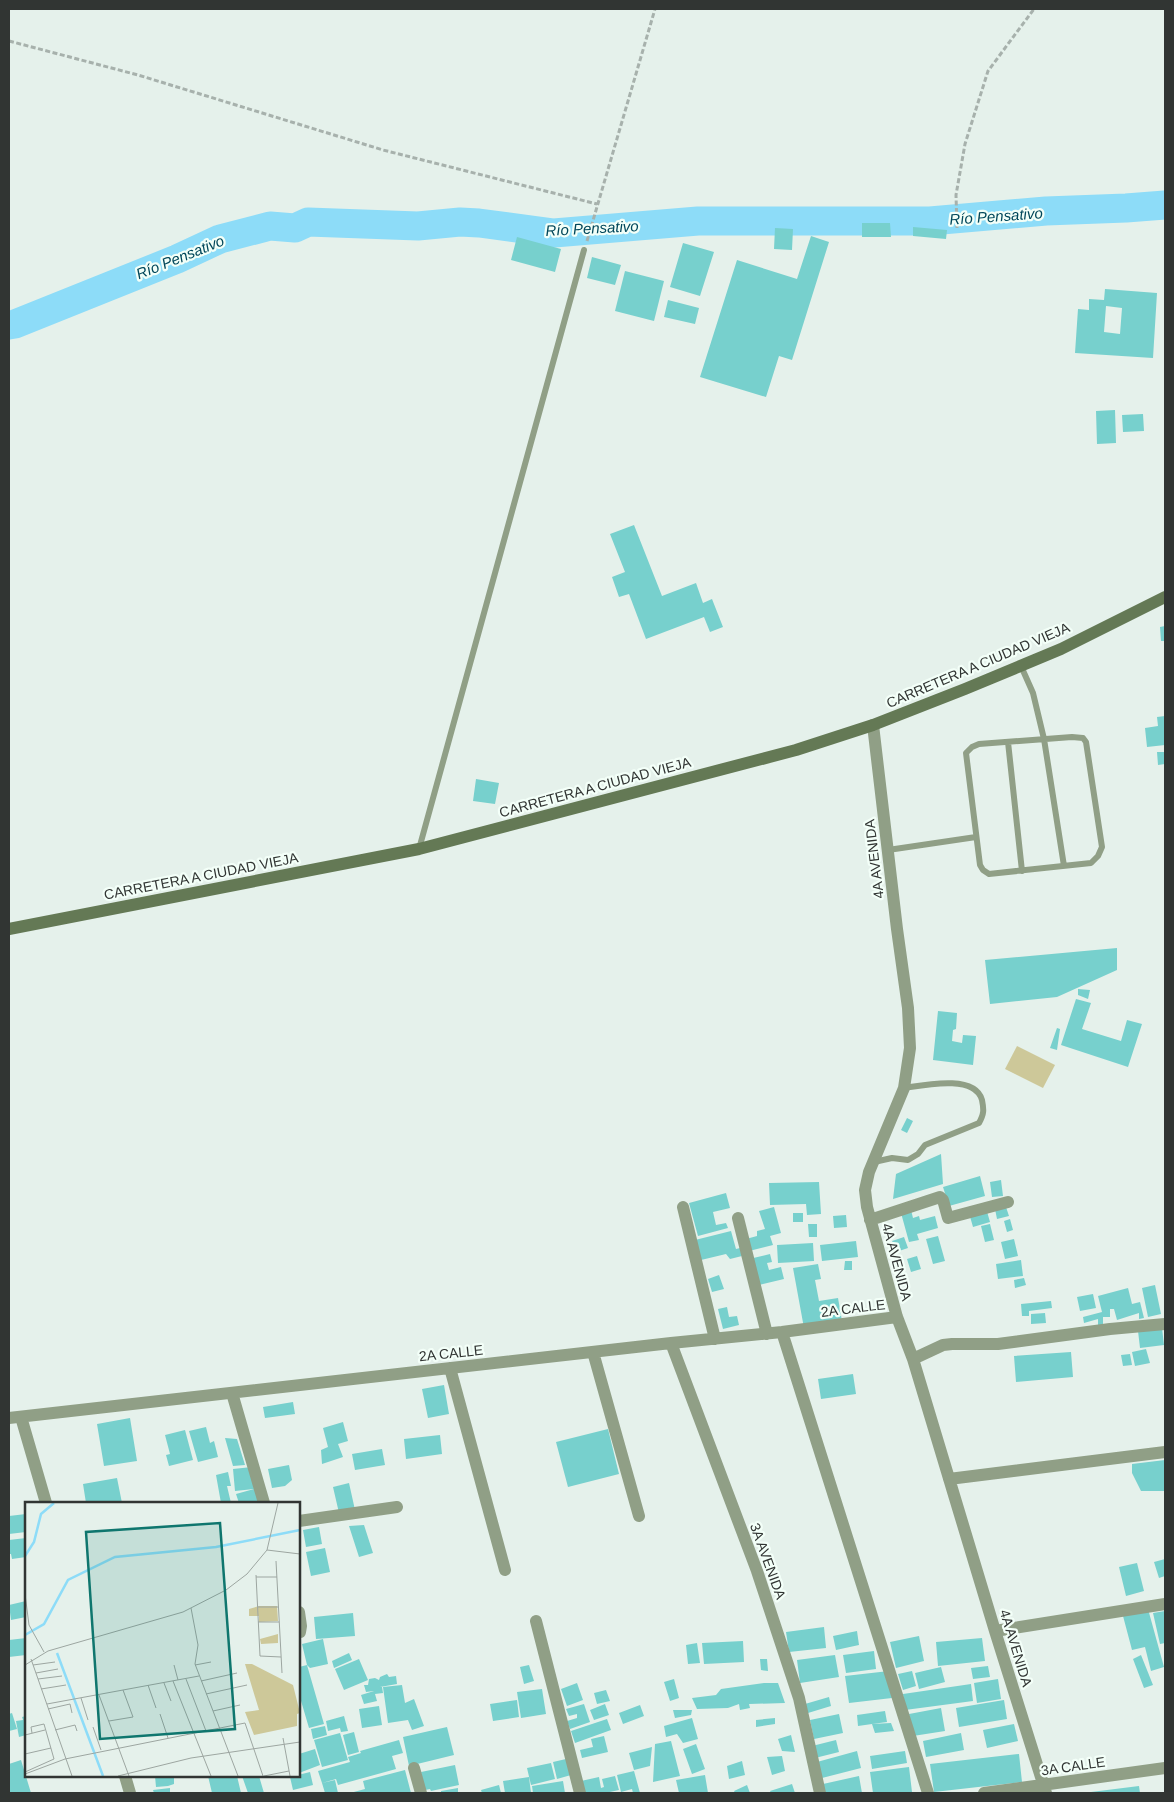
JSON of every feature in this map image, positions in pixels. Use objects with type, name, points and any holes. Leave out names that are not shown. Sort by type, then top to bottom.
[{"type":"main road","name":"CARRETERA A CIUDAD VIEJA","points":[[9,929],[418,848],[796,750],[873,725],[1021,666],[1061,649],[1165,597]]},
{"type":"street","name":"4A AVENIDA","points":[[873,725],[908,1008],[910,1048],[904,1088],[873,1162],[865,1190],[867,1207],[897,1317],[913,1359],[994,1631],[1045,1789]]},
{"type":"street","points":[[870,1220],[940,1196],[948,1218],[1008,1202]]},
{"type":"street","points":[[684,1207],[715,1339]]},
{"type":"street","points":[[738,1218],[767,1334]]},
{"type":"street","name":"2A CALLE","points":[[15,1417],[671,1343],[767,1334],[897,1317]]},
{"type":"street","points":[[913,1359],[943,1345],[998,1344],[1110,1329],[1165,1324]]},
{"type":"street","points":[[782,1332],[928,1793]]},
{"type":"street","name":"3A AVENIDA","points":[[671,1343],[757,1571],[799,1698],[820,1793]]},
{"type":"street","points":[[593,1352],[639,1516]]},
{"type":"street","points":[[450,1368],[505,1570]]},
{"type":"street","points":[[232,1393],[264,1502]]},
{"type":"street","points":[[15,1417],[46,1502]]},
{"type":"street","points":[[949,1479],[1165,1452]]},
{"type":"street","points":[[300,1521],[396,1507]]},
{"type":"street","points":[[994,1631],[1165,1604]]},
{"type":"street","points":[[300,1619],[300,1632]]},
{"type":"street","points":[[536,1622],[580,1793]]},
{"type":"street","points":[[414,1768],[421,1793]]},
{"type":"street","name":"3A CALLE","points":[[984,1793],[1045,1789],[1165,1768]]},
{"type":"street","points":[[125,1777],[130,1793]]},
{"type":"lane","points":[[418,848],[584,250]]},
{"type":"lane","points":[[1021,666],[1033,693],[1044,739],[1064,866]]},
{"type":"lane","points":[[1083,738],[1086,742],[1102,847],[1098,856],[1091,863],[989,874],[980,865],[966,753],[972,747],[979,744],[1044,739],[1083,738]]},
{"type":"lane","points":[[1008,742],[1022,871]]},
{"type":"lane","points":[[888,850],[976,836]]},
{"type":"lane","points":[[873,1162],[892,1158],[908,1160],[918,1154],[925,1144],[979,1122],[984,1115],[980,1095],[975,1089],[959,1083],[904,1088]]},
{"type":"path","points":[[587,239],[655,9]]},
{"type":"path","points":[[957,228],[956,195],[965,144],[988,71],[1034,9]]},
{"type":"path","points":[[9,42],[138,75],[383,150],[597,206]]},
{"type":"shaded area","points":[[1017,1046],[1055,1065],[1043,1088],[1005,1069]]},
{"type":"building","points":[[862,223],[890,223],[891,237],[862,237]]},
{"type":"building","points":[[913,227],[947,230],[946,239],[913,236]]},
{"type":"building","points":[[775,228],[793,229],[792,250],[774,249]]},
{"type":"building","points":[[811,236],[829,242],[792,360],[779,356],[766,397],[700,377],[737,260],[797,279]]},
{"type":"building","points":[[517,237],[561,249],[555,272],[511,260]]},
{"type":"building","points":[[683,243],[714,252],[700,296],[670,287]]},
{"type":"building","points":[[592,257],[621,265],[615,285],[587,278]]},
{"type":"building","points":[[625,271],[664,281],[654,321],[615,311]]},
{"type":"building","points":[[1105,289],[1157,293],[1153,358],[1075,353],[1078,309],[1089,310],[1089,299],[1104,300]],"holes":[[[1106,306],[1122,308],[1120,334],[1104,332]]]},
{"type":"building","points":[[668,300],[699,308],[695,324],[664,317]]},
{"type":"building","points":[[1115,410],[1116,443],[1097,444],[1096,411]]},
{"type":"building","points":[[1143,414],[1144,431],[1123,432],[1122,415]]},
{"type":"building","points":[[634,525],[662,596],[696,583],[703,603],[712,599],[723,627],[710,632],[704,617],[646,639],[629,594],[619,597],[612,577],[625,572],[610,534]]},
{"type":"building","points":[[1165,626],[1165,641],[1161,641],[1160,627]]},
{"type":"building","points":[[1165,716],[1165,745],[1147,747],[1145,728],[1158,726],[1157,717]]},
{"type":"building","points":[[1157,752],[1165,752],[1165,764],[1158,765]]},
{"type":"building","points":[[476,779],[499,783],[495,804],[473,801]]},
{"type":"building","points":[[1117,948],[1117,970],[1057,997],[990,1004],[985,960]]},
{"type":"building","points":[[1078,989],[1090,990],[1088,999],[1078,995]]},
{"type":"building","points":[[1076,999],[1091,1003],[1082,1029],[1121,1041],[1127,1020],[1142,1024],[1128,1067],[1061,1045]]},
{"type":"building","points":[[938,1011],[957,1013],[956,1029],[953,1030],[952,1041],[962,1043],[963,1035],[976,1036],[973,1065],[933,1060]]},
{"type":"building","points":[[1057,1028],[1060,1029],[1057,1050],[1050,1048]]},
{"type":"building","points":[[907,1118],[913,1121],[907,1133],[901,1130]]},
{"type":"building","points":[[941,1154],[943,1184],[893,1199],[896,1174]]},
{"type":"building","points":[[980,1176],[985,1196],[949,1206],[943,1187]]},
{"type":"building","points":[[1001,1180],[1003,1196],[992,1197],[990,1182]]},
{"type":"building","points":[[819,1182],[821,1214],[807,1215],[806,1204],[770,1205],[769,1183]]},
{"type":"building","points":[[726,1193],[730,1208],[713,1212],[716,1225],[726,1223],[728,1228],[698,1236],[689,1203]]},
{"type":"building","points":[[774,1207],[781,1233],[770,1236],[773,1245],[749,1251],[746,1239],[757,1236],[757,1231],[765,1229],[759,1211]]},
{"type":"building","points":[[1006,1207],[1009,1216],[997,1219],[995,1209]]},
{"type":"building","points":[[986,1208],[990,1222],[973,1227],[969,1213]]},
{"type":"building","points":[[911,1210],[913,1218],[919,1216],[920,1220],[935,1216],[938,1228],[917,1234],[919,1240],[909,1242],[901,1213]]},
{"type":"building","points":[[793,1213],[803,1213],[803,1222],[793,1222]]},
{"type":"building","points":[[846,1215],[847,1227],[834,1228],[833,1216]]},
{"type":"building","points":[[1010,1219],[1013,1230],[1007,1232],[1004,1221]]},
{"type":"building","points":[[808,1224],[817,1224],[817,1237],[809,1237]]},
{"type":"building","points":[[990,1224],[994,1240],[985,1242],[981,1226]]},
{"type":"building","points":[[731,1231],[736,1249],[740,1248],[742,1256],[730,1259],[726,1254],[701,1260],[695,1240]]},
{"type":"building","points":[[938,1236],[945,1261],[933,1264],[926,1239]]},
{"type":"building","points":[[904,1237],[908,1248],[896,1252],[892,1241]]},
{"type":"building","points":[[1014,1239],[1018,1256],[1005,1259],[1001,1242]]},
{"type":"building","points":[[856,1241],[858,1257],[822,1261],[820,1245]]},
{"type":"building","points":[[813,1243],[814,1261],[778,1263],[777,1245]]},
{"type":"building","points":[[770,1254],[772,1262],[767,1263],[769,1270],[781,1267],[784,1279],[759,1285],[749,1259]]},
{"type":"building","points":[[917,1256],[921,1269],[911,1272],[907,1259]]},
{"type":"building","points":[[1021,1260],[1023,1276],[998,1279],[996,1264]]},
{"type":"building","points":[[845,1261],[852,1261],[852,1270],[844,1270]]},
{"type":"building","points":[[818,1264],[821,1279],[815,1280],[819,1301],[838,1298],[842,1321],[804,1328],[793,1268]]},
{"type":"building","points":[[719,1275],[724,1289],[712,1292],[708,1279]]},
{"type":"building","points":[[1024,1278],[1026,1285],[1015,1288],[1014,1280]]},
{"type":"building","points":[[1155,1285],[1161,1314],[1148,1317],[1142,1288]]},
{"type":"building","points":[[1128,1288],[1132,1304],[1140,1302],[1144,1318],[1139,1319],[1139,1313],[1117,1320],[1114,1309],[1110,1309],[1110,1317],[1103,1317],[1103,1325],[1098,1325],[1098,1319],[1084,1323],[1083,1317],[1102,1312],[1098,1296]]},
{"type":"building","points":[[1093,1294],[1096,1308],[1080,1311],[1077,1297]]},
{"type":"building","points":[[1051,1301],[1052,1308],[1029,1311],[1029,1316],[1022,1316],[1021,1304]]},
{"type":"building","points":[[727,1307],[729,1317],[737,1316],[739,1325],[723,1329],[718,1309]]},
{"type":"building","points":[[1045,1313],[1046,1323],[1031,1324],[1031,1314]]},
{"type":"building","points":[[1162,1328],[1164,1345],[1140,1348],[1138,1331]]},
{"type":"building","points":[[1146,1349],[1150,1363],[1135,1366],[1132,1352]]},
{"type":"building","points":[[1071,1352],[1073,1377],[1016,1382],[1014,1356]]},
{"type":"building","points":[[1130,1354],[1132,1365],[1123,1366],[1121,1355]]},
{"type":"building","points":[[853,1374],[856,1394],[821,1399],[818,1379]]},
{"type":"building","points":[[444,1385],[449,1414],[428,1418],[422,1389]]},
{"type":"building","points":[[293,1402],[295,1414],[265,1418],[263,1407]]},
{"type":"building","points":[[130,1418],[137,1461],[104,1466],[97,1424]]},
{"type":"building","points":[[343,1422],[348,1441],[338,1444],[343,1457],[322,1464],[321,1450],[328,1447],[323,1428]]},
{"type":"building","points":[[206,1427],[210,1443],[214,1441],[218,1457],[198,1462],[189,1431]]},
{"type":"building","points":[[608,1429],[619,1474],[568,1487],[556,1442]]},
{"type":"building","points":[[185,1430],[193,1460],[169,1466],[166,1455],[170,1454],[165,1435]]},
{"type":"building","points":[[440,1435],[442,1454],[406,1459],[404,1439]]},
{"type":"building","points":[[225,1438],[237,1439],[245,1465],[233,1466]]},
{"type":"building","points":[[382,1449],[385,1465],[355,1470],[352,1454]]},
{"type":"building","points":[[1165,1460],[1165,1491],[1141,1491],[1132,1473],[1132,1464]]},
{"type":"building","points":[[289,1465],[292,1480],[285,1486],[272,1488],[268,1469]]},
{"type":"building","points":[[252,1467],[254,1489],[235,1491],[233,1469]]},
{"type":"building","points":[[228,1472],[231,1486],[227,1486],[231,1502],[221,1502],[216,1475]]},
{"type":"building","points":[[117,1478],[122,1502],[86,1502],[83,1484]]},
{"type":"building","points":[[349,1483],[355,1510],[339,1513],[333,1487]]},
{"type":"building","points":[[254,1489],[260,1502],[239,1502],[236,1494]]},
{"type":"building","points":[[25,1514],[25,1532],[9,1534],[9,1516]]},
{"type":"building","points":[[364,1525],[373,1553],[359,1557],[349,1526]]},
{"type":"building","points":[[319,1527],[322,1544],[306,1547],[303,1530]]},
{"type":"building","points":[[25,1538],[25,1557],[12,1559],[11,1554],[9,1554],[9,1540]]},
{"type":"building","points":[[325,1548],[330,1572],[311,1576],[306,1552]]},
{"type":"building","points":[[1165,1559],[1165,1576],[1159,1578],[1154,1562]]},
{"type":"building","points":[[1137,1563],[1144,1591],[1126,1596],[1119,1567]]},
{"type":"building","points":[[25,1601],[25,1617],[11,1620],[9,1605]]},
{"type":"building","points":[[1148,1609],[1164,1667],[1151,1671],[1145,1647],[1132,1650],[1123,1616]]},
{"type":"building","points":[[1165,1611],[1165,1643],[1160,1644],[1153,1613]]},
{"type":"building","points":[[353,1613],[355,1636],[316,1639],[314,1617]]},
{"type":"building","points":[[824,1627],[826,1648],[789,1652],[786,1632]]},
{"type":"building","points":[[857,1631],[859,1645],[836,1650],[833,1636]]},
{"type":"building","points":[[919,1636],[924,1661],[896,1668],[890,1642]]},
{"type":"building","points":[[25,1638],[25,1655],[9,1657],[9,1640]]},
{"type":"building","points":[[982,1638],[985,1661],[938,1666],[936,1642]]},
{"type":"building","points":[[323,1639],[328,1664],[310,1668],[307,1665],[302,1644]]},
{"type":"building","points":[[743,1641],[744,1662],[704,1664],[702,1643]]},
{"type":"building","points":[[697,1643],[700,1663],[688,1664],[686,1645]]},
{"type":"building","points":[[874,1651],[876,1669],[846,1673],[843,1655]]},
{"type":"building","points":[[349,1653],[352,1660],[334,1668],[332,1661]]},
{"type":"building","points":[[835,1655],[839,1677],[800,1683],[797,1660]]},
{"type":"building","points":[[1141,1655],[1153,1685],[1144,1688],[1133,1659]]},
{"type":"building","points":[[359,1659],[368,1680],[344,1690],[335,1669]]},
{"type":"building","points":[[760,1659],[767,1659],[768,1671],[761,1670]]},
{"type":"building","points":[[307,1665],[324,1724],[309,1728],[300,1697],[300,1667]]},
{"type":"building","points":[[529,1665],[534,1681],[524,1684],[520,1667]]},
{"type":"building","points":[[988,1666],[990,1677],[973,1679],[971,1668]]},
{"type":"building","points":[[941,1667],[945,1682],[919,1689],[915,1673]]},
{"type":"building","points":[[889,1671],[892,1698],[849,1703],[845,1676]]},
{"type":"building","points":[[912,1671],[916,1686],[903,1690],[898,1674]]},
{"type":"building","points":[[387,1674],[389,1677],[396,1676],[397,1684],[380,1687],[382,1687],[383,1693],[375,1694],[377,1701],[364,1704],[361,1695],[374,1691],[366,1692],[364,1685],[368,1685],[369,1679],[375,1678],[379,1680],[380,1677]]},
{"type":"building","points":[[674,1679],[679,1698],[670,1701],[664,1682]]},
{"type":"building","points":[[998,1679],[1001,1699],[977,1703],[974,1683]]},
{"type":"building","points":[[577,1683],[583,1700],[567,1706],[561,1689]]},
{"type":"building","points":[[778,1683],[785,1703],[749,1704],[750,1708],[740,1710],[739,1704],[728,1708],[697,1709],[692,1698],[716,1695],[721,1689]]},
{"type":"building","points":[[971,1684],[973,1701],[905,1710],[903,1694]]},
{"type":"building","points":[[402,1685],[405,1703],[414,1699],[424,1726],[412,1730],[408,1720],[388,1723],[383,1687]]},
{"type":"building","points":[[542,1689],[546,1714],[521,1718],[517,1692]]},
{"type":"building","points":[[606,1690],[610,1701],[597,1704],[594,1693]]},
{"type":"building","points":[[829,1697],[831,1706],[808,1713],[805,1704]]},
{"type":"building","points":[[517,1700],[519,1717],[493,1721],[490,1704]]},
{"type":"building","points":[[1004,1700],[1007,1719],[959,1727],[956,1708]]},
{"type":"building","points":[[584,1704],[590,1722],[570,1729],[567,1721],[577,1718],[577,1714],[569,1716],[566,1709]]},
{"type":"building","points":[[605,1704],[609,1715],[594,1720],[590,1710]]},
{"type":"building","points":[[640,1705],[644,1716],[623,1724],[619,1713]]},
{"type":"building","points":[[379,1706],[382,1725],[362,1728],[359,1709]]},
{"type":"building","points":[[941,1708],[945,1731],[913,1736],[909,1714]]},
{"type":"building","points":[[673,1710],[692,1710],[691,1715],[675,1718]]},
{"type":"building","points":[[885,1711],[887,1722],[858,1726],[857,1715]]},
{"type":"building","points":[[12,1713],[17,1729],[9,1731],[9,1714]]},
{"type":"building","points":[[839,1714],[843,1733],[814,1739],[810,1720]]},
{"type":"building","points":[[25,1716],[25,1735],[19,1737],[16,1721],[23,1720],[22,1717]]},
{"type":"building","points":[[344,1716],[348,1731],[341,1732],[340,1728],[328,1731],[326,1721]]},
{"type":"building","points":[[692,1718],[698,1739],[683,1743],[677,1734],[666,1737],[664,1726]]},
{"type":"building","points":[[775,1718],[775,1724],[756,1727],[756,1720]]},
{"type":"building","points":[[607,1719],[611,1730],[575,1743],[571,1731]]},
{"type":"building","points":[[891,1723],[894,1731],[875,1733],[872,1724]]},
{"type":"building","points":[[1014,1724],[1018,1741],[987,1748],[983,1730]]},
{"type":"building","points":[[325,1726],[327,1735],[313,1739],[311,1729]]},
{"type":"building","points":[[447,1727],[454,1755],[409,1766],[403,1737]]},
{"type":"building","points":[[354,1732],[359,1752],[348,1755],[343,1735]]},
{"type":"building","points":[[340,1733],[348,1760],[322,1767],[314,1740]]},
{"type":"building","points":[[961,1733],[964,1750],[926,1757],[923,1741]]},
{"type":"building","points":[[791,1735],[795,1752],[782,1751],[778,1739]]},
{"type":"building","points":[[604,1736],[608,1752],[582,1758],[580,1750],[593,1747],[591,1739]]},
{"type":"building","points":[[399,1740],[403,1753],[392,1756],[396,1769],[338,1785],[336,1779],[322,1783],[318,1771],[350,1762],[348,1757],[361,1753],[360,1751]]},
{"type":"building","points":[[836,1740],[839,1752],[815,1758],[812,1746]]},
{"type":"building","points":[[671,1741],[680,1776],[653,1782],[655,1744]]},
{"type":"building","points":[[696,1744],[705,1769],[692,1774],[683,1749]]},
{"type":"building","points":[[652,1747],[650,1766],[634,1770],[629,1753]]},
{"type":"building","points":[[315,1749],[320,1765],[300,1773],[300,1754]]},
{"type":"building","points":[[857,1751],[861,1768],[822,1778],[817,1762]]},
{"type":"building","points":[[905,1751],[907,1763],[872,1769],[870,1756]]},
{"type":"building","points":[[1019,1754],[1022,1782],[934,1792],[930,1764]]},
{"type":"building","points":[[782,1756],[785,1771],[772,1775],[767,1757]]},
{"type":"building","points":[[566,1759],[571,1775],[557,1779],[553,1762]]},
{"type":"building","points":[[21,1760],[31,1793],[9,1793],[9,1764]]},
{"type":"building","points":[[742,1761],[745,1775],[729,1779],[727,1766]]},
{"type":"building","points":[[551,1763],[555,1779],[531,1785],[527,1768]]},
{"type":"building","points":[[455,1765],[459,1785],[431,1791],[430,1789],[425,1790],[421,1772]]},
{"type":"building","points":[[909,1767],[912,1792],[873,1793],[870,1772]]},
{"type":"building","points":[[405,1770],[411,1793],[350,1793],[365,1789],[363,1781]]},
{"type":"building","points":[[634,1771],[640,1793],[633,1793],[632,1789],[621,1792],[617,1775]]},
{"type":"building","points":[[310,1772],[313,1785],[293,1790],[290,1777],[300,1777],[300,1774]]},
{"type":"building","points":[[705,1775],[708,1793],[679,1793],[676,1780]]},
{"type":"building","points":[[615,1776],[619,1790],[605,1793],[584,1793],[581,1781],[599,1777],[601,1788],[604,1787],[602,1779]]},
{"type":"building","points":[[859,1776],[862,1793],[825,1793],[823,1784]]},
{"type":"building","points":[[155,1777],[174,1777],[174,1784],[156,1787]]},
{"type":"building","points":[[208,1777],[237,1777],[241,1793],[212,1793]]},
{"type":"building","points":[[242,1777],[259,1777],[264,1793],[248,1793]]},
{"type":"building","points":[[529,1777],[531,1793],[505,1793],[503,1781]]},
{"type":"building","points":[[335,1780],[338,1793],[325,1793],[322,1783]]},
{"type":"building","points":[[563,1781],[565,1793],[533,1793],[532,1786]]},
{"type":"building","points":[[792,1784],[795,1793],[771,1793],[770,1791]]},
{"type":"building","points":[[499,1785],[501,1793],[482,1793],[481,1790]]},
{"type":"building","points":[[747,1785],[750,1793],[735,1793],[734,1791]]},
{"type":"building","points":[[1139,1786],[1140,1793],[1091,1793],[1091,1792]]},
{"type":"building","points":[[170,1788],[170,1793],[154,1793],[153,1790]]},
{"type":"building","points":[[458,1788],[458,1793],[441,1793],[441,1791]]},
{"type":"waterway","name":"Río Pensativo","points":[[9,325],[177,259],[220,239],[270,226],[295,228],[308,222],[418,226],[460,222],[554,233],[698,221],[930,221],[1046,211],[1165,205]]}]
